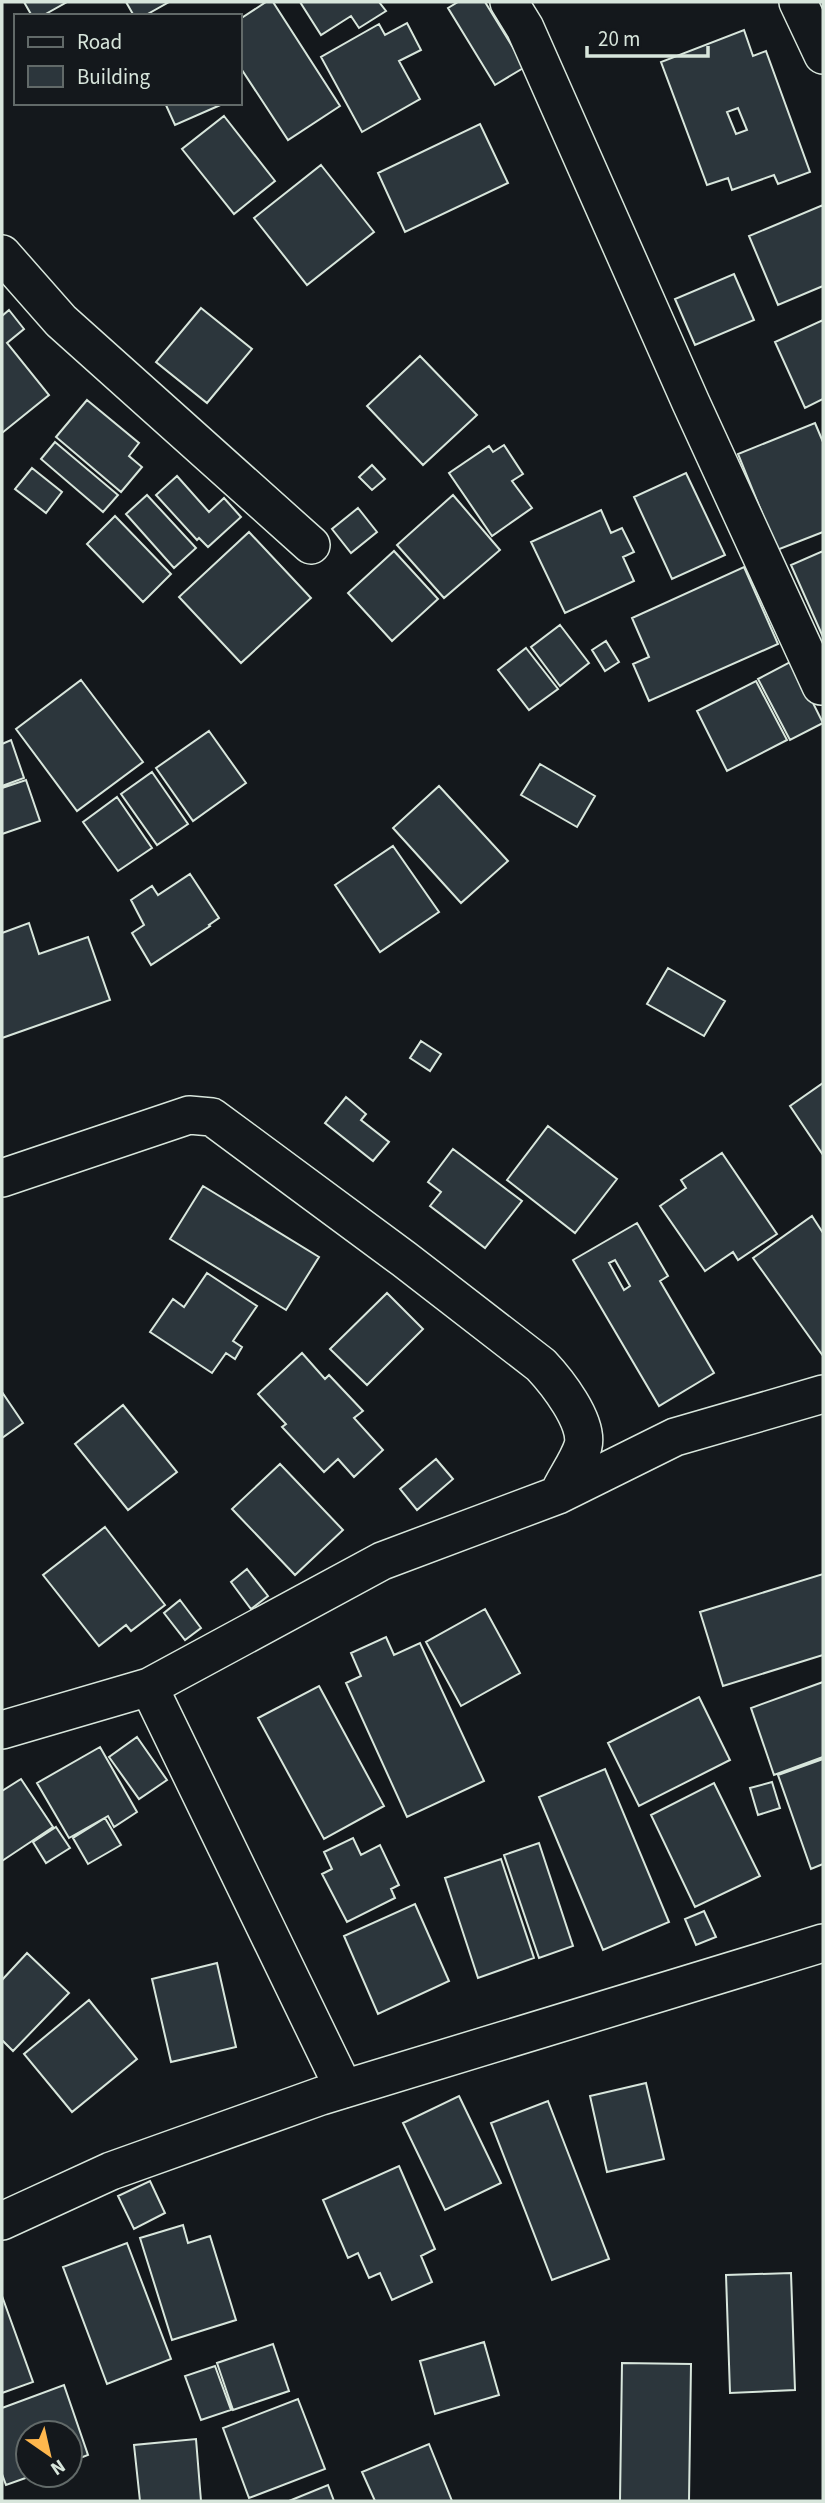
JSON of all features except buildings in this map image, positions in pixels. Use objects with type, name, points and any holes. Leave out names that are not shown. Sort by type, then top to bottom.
[{"type":"street","points":[[509,2],[525,28],[691,403],[821,686]]},
{"type":"street","points":[[798,2],[823,55]]},
{"type":"street","points":[[2,254],[61,321],[311,545]]},
{"type":"street","points":[[2,1178],[188,1115],[212,1116],[541,1365],[564,1394],[579,1422],[584,1444],[558,1494]]},
{"type":"street","points":[[2,1730],[149,1686],[382,1561],[558,1494],[675,1437],[823,1394]]},
{"type":"street","points":[[149,1686],[344,2089]]},
{"type":"street","points":[[2,2221],[111,2171],[344,2089],[823,1943]]}]
